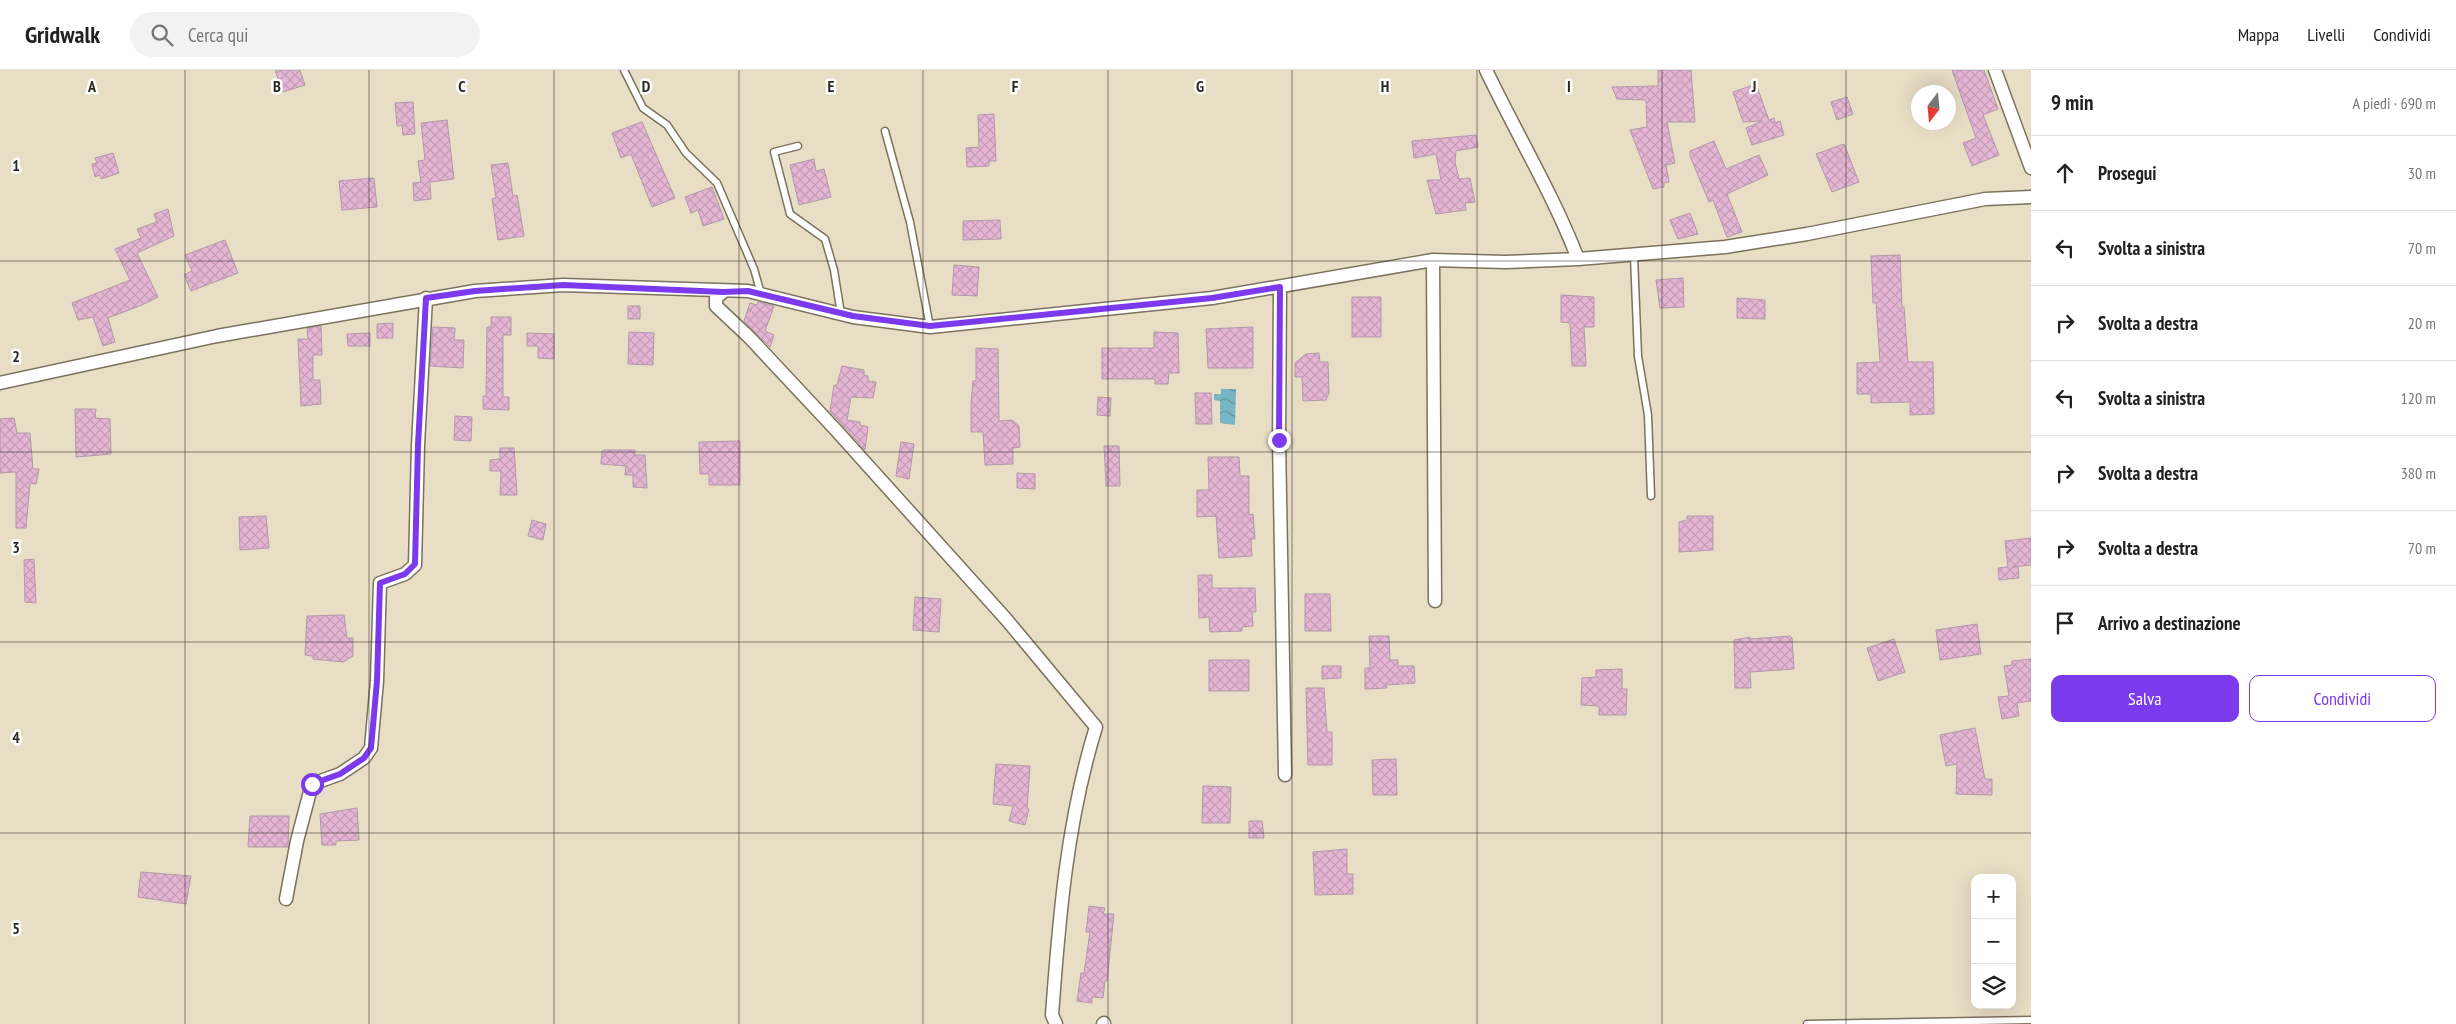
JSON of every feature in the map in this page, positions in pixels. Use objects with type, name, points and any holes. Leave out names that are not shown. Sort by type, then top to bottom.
[{"type":"street","points":[[1486,70],[1521,136],[1578,259]]},
{"type":"street","points":[[1995,70],[2031,168]]},
{"type":"street","points":[[0,382],[217,336],[426,298],[475,291],[563,285],[723,292],[748,291],[841,314],[930,326],[1212,298],[1433,260],[1505,262],[1578,259],[1634,256],[1726,247],[1807,234],[1985,199],[2031,197]]},
{"type":"street","points":[[1433,260],[1435,601]]},
{"type":"street","points":[[1280,287],[1279,406],[1285,775]]},
{"type":"street","points":[[723,292],[716,298],[716,306],[749,337],[835,429],[1006,620],[1096,727],[1087,756],[1065,873],[1052,1016],[1056,1024]]},
{"type":"street","points":[[286,899],[297,841],[312,784],[340,774],[364,758],[371,748],[377,681],[380,583],[405,574],[415,564],[418,445],[426,298]]},
{"type":"lane","points":[[624,70],[643,108],[667,125],[686,153],[717,183],[751,261],[761,294]]},
{"type":"lane","points":[[885,130],[910,222],[930,326]]},
{"type":"lane","points":[[798,146],[774,152],[790,214],[825,239],[834,270],[841,314]]},
{"type":"lane","points":[[1634,256],[1638,356],[1648,414],[1651,496]]},
{"type":"lane","points":[[1807,1024],[2031,1020]]},
{"type":"water","points":[[1221,389],[1236,389],[1235,425],[1220,423],[1220,401],[1214,400],[1214,394],[1221,394]]},
{"type":"building","points":[[275,70],[300,70],[305,85],[283,92]]},
{"type":"building","points":[[1658,70],[1691,70],[1695,122],[1667,122],[1675,163],[1666,165],[1669,182],[1664,183],[1664,187],[1653,189],[1630,130],[1647,127],[1646,100],[1617,99],[1612,87],[1658,86]]},
{"type":"building","points":[[1952,70],[1984,70],[1998,109],[1983,115],[1999,155],[1972,166],[1963,143],[1976,138]]},
{"type":"building","points":[[1756,84],[1769,120],[1774,118],[1775,123],[1780,121],[1784,135],[1752,145],[1746,128],[1762,121],[1743,122],[1733,92]]},
{"type":"building","points":[[1847,97],[1853,114],[1837,120],[1831,102]]},
{"type":"building","points":[[413,102],[415,134],[403,135],[402,125],[397,126],[395,103]]},
{"type":"building","points":[[994,114],[996,161],[989,161],[989,166],[967,167],[966,148],[979,147],[978,115]]},
{"type":"building","points":[[447,120],[454,179],[430,182],[431,199],[414,201],[413,183],[421,182],[418,161],[425,160],[421,123]]},
{"type":"building","points":[[642,122],[675,198],[652,207],[631,154],[621,158],[612,133]]},
{"type":"building","points":[[1476,135],[1478,147],[1456,151],[1455,162],[1459,179],[1470,178],[1475,202],[1465,203],[1466,210],[1436,214],[1427,180],[1441,180],[1436,154],[1414,158],[1412,141]]},
{"type":"building","points":[[1714,141],[1726,169],[1759,155],[1768,175],[1727,194],[1742,232],[1727,237],[1713,200],[1709,202],[1690,156],[1690,151]]},
{"type":"building","points":[[1844,144],[1859,182],[1832,192],[1816,154]]},
{"type":"building","points":[[113,153],[119,173],[101,179],[100,175],[95,177],[92,164],[97,163],[95,158]]},
{"type":"building","points":[[814,159],[816,171],[824,169],[831,197],[799,205],[790,165]]},
{"type":"building","points":[[508,163],[513,196],[517,195],[524,236],[498,240],[492,199],[496,198],[491,165]]},
{"type":"building","points":[[374,178],[377,207],[342,210],[339,181]]},
{"type":"building","points":[[712,187],[724,219],[703,226],[698,210],[691,213],[685,197]]},
{"type":"building","points":[[168,209],[174,236],[137,253],[158,297],[108,318],[115,342],[103,346],[93,317],[78,320],[72,303],[130,280],[115,249],[141,238],[137,229],[157,222],[154,214]]},
{"type":"building","points":[[1690,213],[1698,234],[1678,239],[1670,220]]},
{"type":"building","points":[[1000,220],[1001,239],[963,240],[963,221]]},
{"type":"building","points":[[225,240],[238,273],[191,291],[184,275],[192,271],[185,255]]},
{"type":"building","points":[[1900,255],[1902,307],[1904,307],[1908,362],[1933,362],[1934,414],[1910,415],[1910,402],[1871,403],[1871,394],[1857,394],[1857,363],[1880,362],[1876,303],[1873,303],[1871,256]]},
{"type":"building","points":[[954,265],[979,267],[977,296],[952,295]]},
{"type":"building","points":[[1683,278],[1684,307],[1660,308],[1656,280]]},
{"type":"building","points":[[1561,295],[1594,297],[1594,327],[1584,327],[1586,366],[1572,366],[1570,323],[1561,322]]},
{"type":"building","points":[[1352,297],[1381,297],[1381,337],[1352,337]]},
{"type":"building","points":[[1737,298],[1765,300],[1765,319],[1737,318]]},
{"type":"building","points":[[758,302],[774,306],[765,331],[774,335],[770,347],[744,321],[750,303],[757,305]]},
{"type":"building","points":[[628,306],[640,306],[640,319],[628,319]]},
{"type":"building","points":[[491,317],[511,317],[511,335],[503,335],[503,397],[509,397],[509,410],[483,409],[483,396],[486,396],[487,327],[491,327]]},
{"type":"building","points":[[393,323],[393,338],[377,338],[377,324]]},
{"type":"building","points":[[321,326],[322,355],[313,355],[313,380],[320,380],[321,404],[301,406],[298,339],[308,339],[307,328]]},
{"type":"building","points":[[433,327],[455,328],[454,340],[464,340],[463,368],[430,366]]},
{"type":"building","points":[[1253,327],[1253,368],[1208,368],[1206,329]]},
{"type":"building","points":[[629,332],[654,333],[653,365],[628,364]]},
{"type":"building","points":[[1154,332],[1178,333],[1179,373],[1169,373],[1168,384],[1155,384],[1155,379],[1102,379],[1102,348],[1154,348]]},
{"type":"building","points":[[370,333],[370,346],[348,346],[347,334]]},
{"type":"building","points":[[527,333],[554,334],[554,359],[538,358],[538,346],[527,346]]},
{"type":"building","points":[[976,348],[998,349],[999,421],[1012,420],[1019,426],[1020,447],[1013,448],[1013,464],[985,465],[983,432],[971,432],[973,381],[976,381]]},
{"type":"building","points":[[1319,353],[1320,362],[1328,362],[1329,393],[1326,400],[1303,401],[1302,377],[1295,377],[1295,363],[1306,354]]},
{"type":"building","points":[[842,366],[864,370],[864,375],[868,376],[868,381],[876,382],[873,398],[851,397],[847,420],[860,422],[860,425],[868,427],[865,450],[830,411],[834,385],[837,385]]},
{"type":"building","points":[[1195,393],[1211,393],[1212,424],[1196,424]]},
{"type":"building","points":[[1098,397],[1111,398],[1110,416],[1097,415]]},
{"type":"building","points":[[75,409],[96,409],[95,418],[110,419],[111,454],[76,457]]},
{"type":"building","points":[[455,416],[472,417],[471,441],[454,440]]},
{"type":"building","points":[[14,418],[17,433],[30,433],[33,469],[39,469],[36,484],[30,483],[26,528],[16,528],[16,472],[0,473],[0,419]]},
{"type":"building","points":[[740,441],[740,485],[709,485],[709,474],[700,474],[699,442]]},
{"type":"building","points":[[901,442],[914,444],[909,479],[896,476]]},
{"type":"building","points":[[1104,446],[1119,446],[1120,486],[1106,486]]},
{"type":"building","points":[[500,448],[514,448],[517,495],[500,495],[501,471],[490,471],[490,460],[500,459]]},
{"type":"building","points":[[635,450],[635,455],[645,455],[647,488],[633,487],[633,475],[625,475],[626,466],[601,464],[602,451]]},
{"type":"building","points":[[1208,457],[1239,457],[1240,476],[1249,476],[1249,515],[1253,514],[1255,539],[1251,539],[1252,556],[1219,558],[1216,516],[1197,517],[1197,490],[1209,490]]},
{"type":"building","points":[[1017,473],[1035,474],[1035,489],[1017,488]]},
{"type":"building","points":[[266,516],[269,548],[240,550],[239,517]]},
{"type":"building","points":[[1687,516],[1713,516],[1713,550],[1679,552],[1679,522],[1687,520]]},
{"type":"building","points":[[532,520],[546,524],[543,540],[528,536]]},
{"type":"building","points":[[2031,538],[2031,565],[2018,566],[2019,578],[1999,580],[1998,568],[2008,567],[2005,541]]},
{"type":"building","points":[[34,559],[36,603],[25,602],[24,560]]},
{"type":"building","points":[[1198,575],[1212,575],[1212,588],[1255,588],[1256,612],[1252,612],[1253,626],[1242,627],[1242,631],[1210,632],[1209,617],[1199,618]]},
{"type":"building","points":[[1305,594],[1330,594],[1331,631],[1305,631]]},
{"type":"building","points":[[915,597],[941,599],[939,632],[913,630]]},
{"type":"building","points":[[344,615],[347,638],[353,638],[353,656],[343,662],[313,659],[313,656],[305,655],[307,616]]},
{"type":"building","points":[[1977,624],[1981,654],[1940,660],[1936,630]]},
{"type":"building","points":[[1369,636],[1389,636],[1390,660],[1398,660],[1398,666],[1414,666],[1415,683],[1386,685],[1387,688],[1365,689],[1365,668],[1370,668]]},
{"type":"building","points":[[1790,636],[1792,638],[1794,669],[1750,672],[1751,688],[1735,688],[1734,640],[1750,637],[1750,639]]},
{"type":"building","points":[[1894,639],[1905,672],[1878,681],[1867,648]]},
{"type":"building","points":[[2031,659],[2031,701],[2017,703],[2019,716],[2002,719],[1998,697],[2009,696],[2004,666],[2012,665],[2012,661]]},
{"type":"building","points":[[1209,660],[1249,660],[1249,691],[1209,691]]},
{"type":"building","points":[[1322,666],[1341,666],[1341,678],[1322,679]]},
{"type":"building","points":[[1622,669],[1622,689],[1627,689],[1626,715],[1599,715],[1599,706],[1581,705],[1582,678],[1596,677],[1596,670]]},
{"type":"building","points":[[1306,688],[1324,688],[1327,732],[1332,732],[1332,765],[1308,765]]},
{"type":"building","points":[[1975,728],[1985,779],[1992,779],[1992,795],[1956,794],[1957,764],[1946,766],[1940,735]]},
{"type":"building","points":[[1396,759],[1397,795],[1373,795],[1372,760]]},
{"type":"building","points":[[996,764],[1030,766],[1027,809],[1029,809],[1025,825],[1009,821],[1013,806],[993,804]]},
{"type":"building","points":[[1203,786],[1231,787],[1230,823],[1202,823]]},
{"type":"building","points":[[357,808],[359,840],[336,841],[336,845],[322,845],[320,814]]},
{"type":"building","points":[[250,816],[289,816],[288,847],[248,847]]},
{"type":"building","points":[[1249,821],[1262,821],[1264,838],[1249,838]]},
{"type":"building","points":[[1347,849],[1347,874],[1353,874],[1353,894],[1315,895],[1313,852]]},
{"type":"building","points":[[141,872],[191,876],[186,904],[138,897]]},
{"type":"building","points":[[1089,906],[1105,908],[1103,914],[1114,914],[1107,981],[1105,981],[1103,998],[1092,997],[1092,1003],[1077,1001],[1081,973],[1084,973],[1090,932],[1086,932]]},
{"type":"route","points":[[312,784],[340,774],[364,758],[371,748],[374,733],[377,681],[380,583],[405,574],[415,564],[418,445],[426,298],[475,291],[563,285],[723,292],[748,291],[853,316],[930,326],[1212,298],[1280,287],[1279,440]]}]
